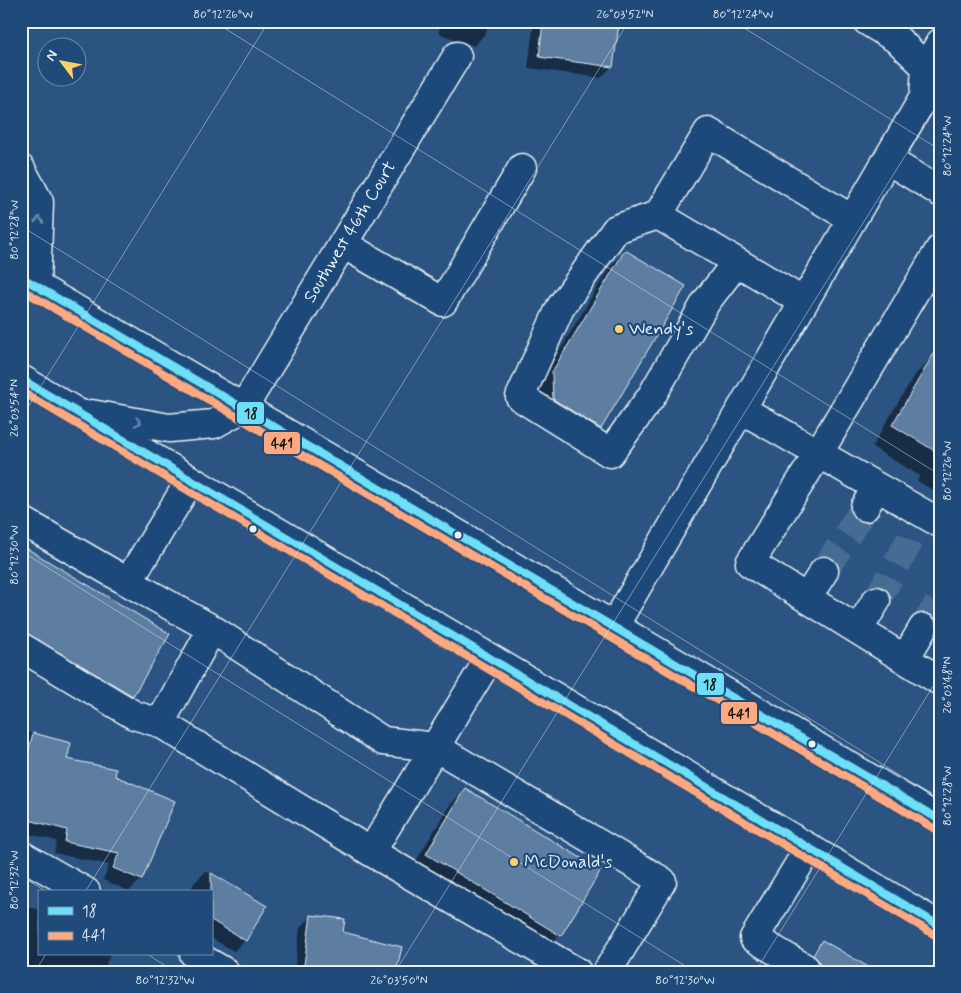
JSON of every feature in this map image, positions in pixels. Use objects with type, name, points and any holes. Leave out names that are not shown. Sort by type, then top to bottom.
[{"type":"main road","points":[[867,21],[898,40],[926,66]]},
{"type":"main road","points":[[614,626],[924,97],[926,66],[940,43]]},
{"type":"main road","name":"Southwest 46th Court","points":[[243,408],[457,56]]},
{"type":"main road","points":[[736,262],[706,302],[651,397],[610,453],[520,397],[560,308],[616,229],[658,215],[708,132],[852,219]]},
{"type":"main road","points":[[888,160],[940,192]]},
{"type":"main road","points":[[343,244],[443,302],[522,168]]},
{"type":"main road","points":[[21,169],[39,202],[29,281],[940,820]]},
{"type":"main road","points":[[658,215],[804,302]]},
{"type":"main road","points":[[937,259],[750,563],[940,681]]},
{"type":"main road","points":[[21,379],[940,926]]},
{"type":"main road","points":[[72,410],[169,428],[214,424],[243,408]]},
{"type":"main road","points":[[741,409],[818,454],[871,497],[926,524]]},
{"type":"main road","points":[[128,582],[190,481]]},
{"type":"main road","points":[[21,520],[212,629],[383,741],[435,747],[662,880],[608,972]]},
{"type":"main road","points":[[807,598],[824,571]]},
{"type":"main road","points":[[858,630],[876,601]]},
{"type":"main road","points":[[905,659],[923,628]]},
{"type":"main road","points":[[160,723],[212,629]]},
{"type":"main road","points":[[21,647],[134,715],[160,723],[371,852],[577,972]]},
{"type":"main road","points":[[371,852],[489,659]]},
{"type":"main road","points":[[805,968],[754,938],[809,848]]},
{"type":"main road","points":[[21,855],[82,890]]},
{"type":"main road","points":[[197,956],[225,972]]},
{"type":"building","points":[[543,21],[596,21],[619,24],[613,67],[539,57]]},
{"type":"building","name":"Wendy's","points":[[625,250],[686,286],[601,429],[553,399],[552,372]]},
{"type":"building","points":[[940,343],[940,454],[892,425]]},
{"type":"building","points":[[21,545],[170,634],[133,696],[21,630]]},
{"type":"building","points":[[33,733],[71,743],[67,759],[116,769],[115,776],[175,801],[142,880],[113,868],[119,853],[65,842],[67,830],[21,818],[21,780]]},
{"type":"building","name":"McDonald's","points":[[465,788],[601,870],[561,936],[426,854]]},
{"type":"building","points":[[211,873],[267,906],[246,941],[212,921]]},
{"type":"building","points":[[311,915],[345,919],[343,932],[402,947],[396,972],[303,972]]},
{"type":"building","points":[[822,940],[877,972],[820,972],[819,961],[813,955]]},
{"type":"tunnel","points":[[824,571],[865,507]]},
{"type":"tunnel","points":[[876,601],[913,535]]},
{"type":"tunnel","points":[[923,628],[940,601]]},
{"type":"transit line","name":"18","points":[[21,277],[940,820]]},
{"type":"transit line","name":"441","points":[[21,289],[935,829]]},
{"type":"transit line","name":"18","points":[[21,379],[940,926]]},
{"type":"transit line","name":"441","points":[[21,391],[935,935]]},
{"type":"place","name":"Wendy's","points":[[619,329]]},
{"type":"place","name":"McDonald's","points":[[514,862]]}]
